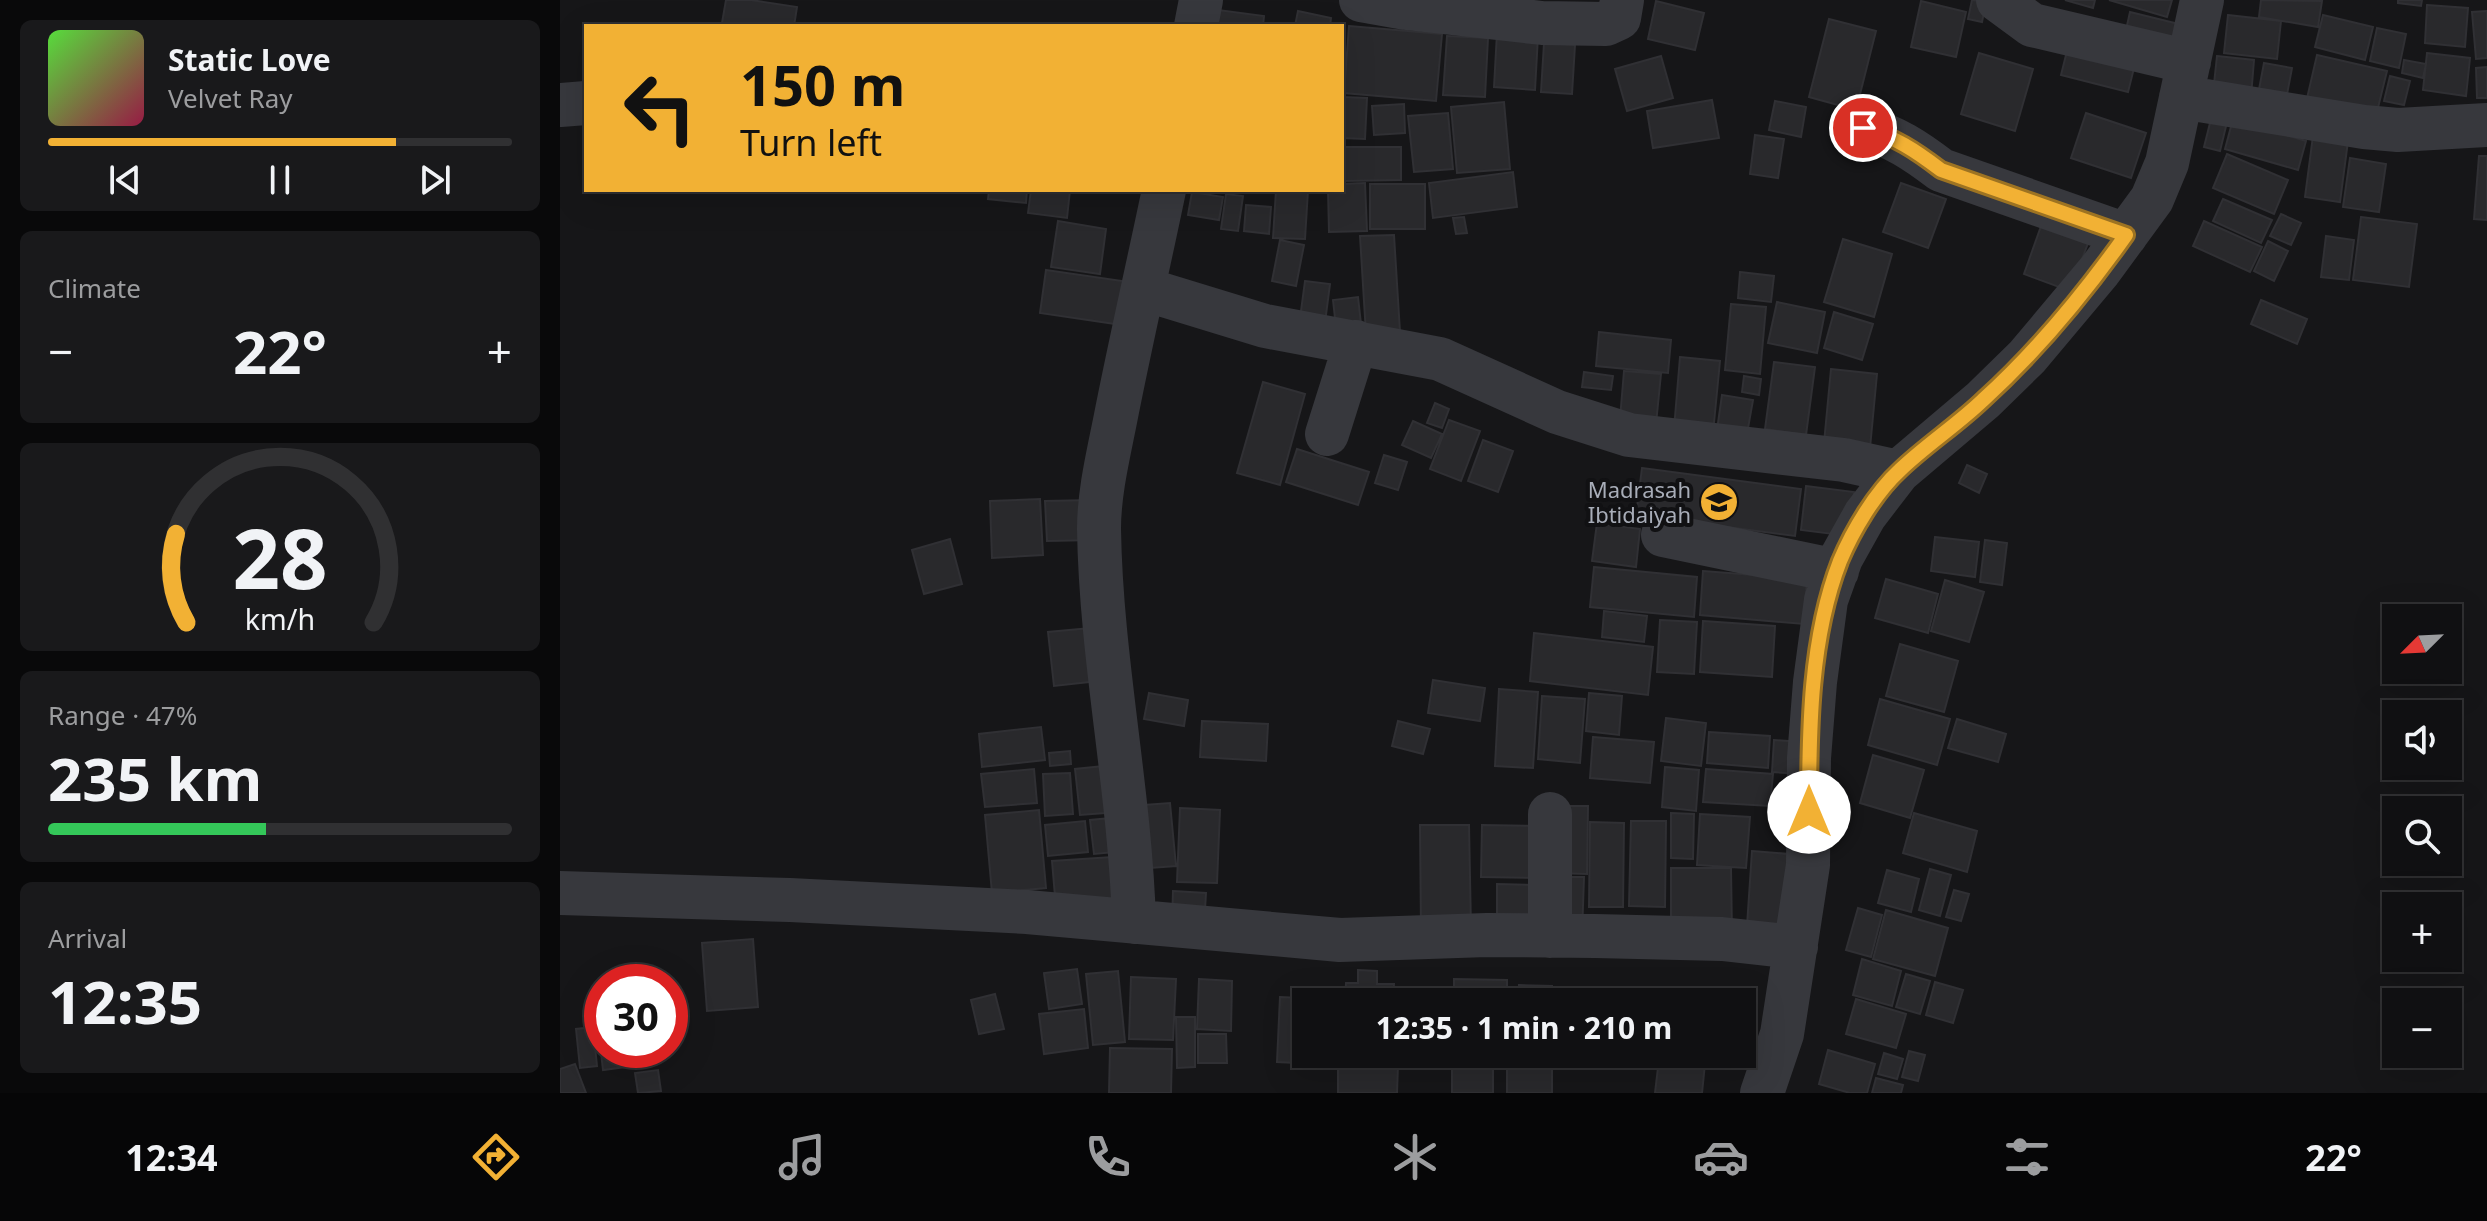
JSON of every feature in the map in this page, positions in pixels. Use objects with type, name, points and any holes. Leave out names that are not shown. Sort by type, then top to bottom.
[{"type":"street","points":[[1196,24],[1201,0]]},
{"type":"street","points":[[1361,0],[1542,23],[1599,25],[1612,23],[1619,18],[1622,0]]},
{"type":"street","points":[[1998,0],[2032,25],[2185,80],[2364,127],[2398,130],[2487,125]]},
{"type":"street","points":[[1762,1093],[1782,1034],[1808,865],[1809,758],[1815,682],[1826,600],[1837,571],[1865,515],[1898,472],[1983,400],[2027,357],[2100,270],[2152,199],[2167,163],[2202,0]]},
{"type":"street","points":[[560,105],[584,103]]},
{"type":"street","points":[[1863,128],[1887,134],[1916,150],[1941,170],[2126,235]]},
{"type":"street","points":[[1134,922],[1132,871],[1108,657],[1099,527],[1105,471],[1130,340],[1164,192]]},
{"type":"street","points":[[1144,289],[1265,326],[1440,359],[1557,412],[1629,435],[1844,460],[1898,472]]},
{"type":"street","points":[[1327,434],[1356,342]]},
{"type":"street","points":[[1663,535],[1837,571]]},
{"type":"street","points":[[1550,814],[1550,936]]},
{"type":"street","points":[[560,893],[1027,912],[1340,940],[1550,936],[1722,939],[1796,947]]},
{"type":"building","points":[[726,0],[751,0],[797,7],[794,24],[722,23]]},
{"type":"building","points":[[1972,0],[1986,2],[1982,22],[1968,19]]},
{"type":"building","points":[[2065,0],[2095,0],[2093,8]]},
{"type":"building","points":[[2109,0],[2172,0],[2167,17]]},
{"type":"building","points":[[2261,0],[2322,1],[2318,27],[2259,17]]},
{"type":"building","points":[[2398,0],[2422,0],[2421,6],[2398,3]]},
{"type":"building","points":[[1656,1],[1704,13],[1695,50],[1648,39]]},
{"type":"building","points":[[1921,1],[1966,12],[1956,57],[1911,47]]},
{"type":"building","points":[[2427,5],[2468,8],[2465,47],[2425,43]]},
{"type":"building","points":[[1218,10],[1264,16],[1263,24],[1216,24]]},
{"type":"building","points":[[1298,11],[1331,18],[1330,24],[1295,24]]},
{"type":"building","points":[[2487,11],[2487,58],[2476,59],[2472,12]]},
{"type":"building","points":[[2130,12],[2195,28],[2190,46],[2126,30]]},
{"type":"building","points":[[2228,15],[2281,21],[2277,59],[2224,53]]},
{"type":"building","points":[[2323,15],[2373,27],[2365,60],[2315,47]]},
{"type":"building","points":[[1829,19],[1876,31],[1856,110],[1809,97]]},
{"type":"building","points":[[1349,26],[1442,34],[1436,101],[1344,93]]},
{"type":"building","points":[[2377,28],[2406,34],[2399,68],[2370,61]]},
{"type":"building","points":[[1497,33],[1538,36],[1535,90],[1494,87]]},
{"type":"building","points":[[1447,36],[1488,38],[1485,97],[1443,95]]},
{"type":"building","points":[[1544,43],[1575,45],[1572,94],[1541,92]]},
{"type":"building","points":[[2069,43],[2136,60],[2128,92],[2061,75]]},
{"type":"building","points":[[1979,53],[2033,69],[2015,131],[1961,114]]},
{"type":"building","points":[[2427,53],[2470,58],[2466,96],[2423,90]]},
{"type":"building","points":[[2317,55],[2387,71],[2374,124],[2305,107]]},
{"type":"building","points":[[1661,56],[1673,98],[1627,111],[1615,69]]},
{"type":"building","points":[[2217,56],[2254,60],[2251,97],[2213,93]]},
{"type":"building","points":[[2404,60],[2426,64],[2423,78],[2402,73]]},
{"type":"building","points":[[2264,63],[2292,68],[2285,105],[2257,100]]},
{"type":"building","points":[[2487,67],[2487,98],[2477,98],[2476,68]]},
{"type":"building","points":[[2390,76],[2410,81],[2404,105],[2384,101]]},
{"type":"building","points":[[1344,97],[1367,98],[1365,139],[1344,138]]},
{"type":"building","points":[[1712,100],[1719,138],[1653,148],[1647,111]]},
{"type":"building","points":[[1775,101],[1806,107],[1801,137],[1769,130]]},
{"type":"building","points":[[1504,102],[1510,169],[1457,173],[1451,107]]},
{"type":"building","points":[[1404,104],[1405,133],[1374,135],[1372,106]]},
{"type":"building","points":[[1448,113],[1453,169],[1414,172],[1408,116]]},
{"type":"building","points":[[2086,113],[2146,133],[2131,178],[2071,158]]},
{"type":"building","points":[[2212,115],[2228,118],[2220,151],[2204,147]]},
{"type":"building","points":[[2233,119],[2306,141],[2298,170],[2225,149]]},
{"type":"building","points":[[1755,135],[1784,139],[1778,178],[1750,174]]},
{"type":"building","points":[[2313,136],[2348,141],[2340,202],[2305,197]]},
{"type":"building","points":[[1344,147],[1401,147],[1401,180],[1344,181]]},
{"type":"building","points":[[2227,154],[2288,180],[2274,214],[2213,188]]},
{"type":"building","points":[[2479,156],[2487,156],[2487,220],[2474,219]]},
{"type":"building","points":[[2350,158],[2386,164],[2379,212],[2343,207]]},
{"type":"building","points":[[1513,172],[1517,207],[1433,218],[1429,183]]},
{"type":"building","points":[[1365,183],[1367,231],[1329,232],[1328,192],[1344,192],[1344,184]]},
{"type":"building","points":[[1901,183],[1946,199],[1928,248],[1883,232]]},
{"type":"building","points":[[1370,184],[1425,184],[1425,229],[1370,229]]},
{"type":"building","points":[[989,192],[1027,192],[1026,203],[988,199]]},
{"type":"building","points":[[1031,192],[1070,192],[1067,218],[1028,213]]},
{"type":"building","points":[[1192,192],[1223,197],[1219,220],[1188,215]]},
{"type":"building","points":[[1276,192],[1308,192],[1305,239],[1273,238]]},
{"type":"building","points":[[1226,194],[1243,196],[1238,231],[1221,229]]},
{"type":"building","points":[[2223,199],[2272,220],[2261,243],[2213,221]]},
{"type":"building","points":[[1246,205],[1271,207],[1269,234],[1244,231]]},
{"type":"building","points":[[2046,212],[2093,230],[2070,291],[2024,274]]},
{"type":"building","points":[[2281,214],[2301,223],[2291,245],[2270,236]]},
{"type":"building","points":[[1464,217],[1467,233],[1456,234],[1453,218]]},
{"type":"building","points":[[2361,217],[2417,224],[2409,287],[2353,280]]},
{"type":"building","points":[[1058,221],[1106,229],[1100,274],[1051,267]]},
{"type":"building","points":[[2204,221],[2262,247],[2250,272],[2193,246]]},
{"type":"building","points":[[1394,235],[1400,332],[1366,334],[1360,236]]},
{"type":"building","points":[[2326,236],[2354,240],[2349,280],[2321,277]]},
{"type":"building","points":[[1843,239],[1892,254],[1874,317],[1824,302]]},
{"type":"building","points":[[1280,240],[1304,245],[1296,286],[1272,281]]},
{"type":"building","points":[[2268,241],[2288,251],[2274,281],[2254,271]]},
{"type":"building","points":[[1046,270],[1136,283],[1129,326],[1040,313]]},
{"type":"building","points":[[1740,272],[1774,276],[1771,302],[1738,298]]},
{"type":"building","points":[[1305,281],[1330,284],[1324,330],[1299,326]]},
{"type":"building","points":[[1358,297],[1362,333],[1337,336],[1333,300]]},
{"type":"building","points":[[2261,300],[2307,319],[2297,344],[2251,324]]},
{"type":"building","points":[[1777,302],[1825,312],[1817,353],[1768,343]]},
{"type":"building","points":[[1731,304],[1766,307],[1760,374],[1725,370]]},
{"type":"building","points":[[1834,312],[1873,324],[1862,360],[1824,348]]},
{"type":"building","points":[[1599,332],[1671,340],[1668,373],[1596,366]]},
{"type":"building","points":[[1680,357],[1720,361],[1713,433],[1674,429]]},
{"type":"building","points":[[1774,362],[1815,367],[1806,435],[1765,429]]},
{"type":"building","points":[[1831,369],[1877,374],[1870,448],[1824,443]]},
{"type":"building","points":[[1624,371],[1661,374],[1655,434],[1619,431]]},
{"type":"building","points":[[1584,372],[1613,376],[1611,390],[1582,387]]},
{"type":"building","points":[[1744,376],[1761,379],[1759,395],[1742,392]]},
{"type":"building","points":[[1263,382],[1305,394],[1280,485],[1237,473]]},
{"type":"building","points":[[1722,395],[1753,400],[1747,434],[1717,430]]},
{"type":"building","points":[[1435,403],[1449,409],[1442,428],[1427,423]]},
{"type":"building","points":[[1449,420],[1480,431],[1461,481],[1430,469]]},
{"type":"building","points":[[1413,421],[1442,434],[1431,458],[1402,445]]},
{"type":"building","points":[[1483,440],[1513,451],[1498,492],[1468,481]]},
{"type":"building","points":[[1297,449],[1369,472],[1358,505],[1286,482]]},
{"type":"building","points":[[1384,455],[1407,462],[1398,490],[1375,483]]},
{"type":"building","points":[[1967,465],[1987,474],[1979,493],[1959,483]]},
{"type":"building","name":"Madrasah Ibtidaiyah","points":[[1642,468],[1801,489],[1795,536],[1636,515]]},
{"type":"building","points":[[1806,486],[1854,492],[1849,536],[1801,530]]},
{"type":"building","points":[[1040,499],[1043,555],[992,558],[990,501]]},
{"type":"building","points":[[1094,500],[1095,540],[1047,541],[1045,501]]},
{"type":"building","points":[[1597,523],[1640,529],[1636,567],[1592,561]]},
{"type":"building","points":[[1935,537],[1979,542],[1975,577],[1931,571]]},
{"type":"building","points":[[950,539],[962,584],[924,594],[912,550]]},
{"type":"building","points":[[1985,540],[2007,543],[2002,585],[1980,582]]},
{"type":"building","points":[[1594,567],[1697,577],[1694,617],[1590,607]]},
{"type":"building","points":[[1703,571],[1807,579],[1804,624],[1700,615]]},
{"type":"building","points":[[1886,579],[1938,594],[1928,633],[1875,618]]},
{"type":"building","points":[[1945,580],[1984,592],[1969,642],[1931,631]]},
{"type":"building","points":[[1604,611],[1647,616],[1644,642],[1602,637]]},
{"type":"building","points":[[1660,620],[1697,622],[1694,674],[1657,672]]},
{"type":"building","points":[[1703,621],[1775,626],[1772,677],[1700,672]]},
{"type":"building","points":[[1101,627],[1107,680],[1054,686],[1048,632]]},
{"type":"building","points":[[1534,633],[1653,647],[1648,695],[1530,681]]},
{"type":"building","points":[[1900,644],[1958,661],[1944,712],[1886,696]]},
{"type":"building","points":[[1433,680],[1485,688],[1480,721],[1428,713]]},
{"type":"building","points":[[1499,689],[1538,692],[1533,768],[1495,766]]},
{"type":"building","points":[[1149,693],[1188,700],[1184,726],[1144,719]]},
{"type":"building","points":[[1589,693],[1622,696],[1619,735],[1586,731]]},
{"type":"building","points":[[1542,696],[1585,699],[1580,763],[1538,759]]},
{"type":"building","points":[[1880,699],[1950,719],[1937,765],[1868,745]]},
{"type":"building","points":[[1666,718],[1706,723],[1701,766],[1661,761]]},
{"type":"building","points":[[1957,719],[2006,734],[1998,762],[1948,748]]},
{"type":"building","points":[[1202,721],[1268,724],[1266,761],[1200,757]]},
{"type":"building","points":[[1398,721],[1430,729],[1423,754],[1392,746]]},
{"type":"building","points":[[1041,727],[1045,760],[982,767],[979,734]]},
{"type":"building","points":[[1709,732],[1770,736],[1768,768],[1707,763]]},
{"type":"building","points":[[1593,737],[1654,742],[1650,783],[1590,778]]},
{"type":"building","points":[[1774,740],[1802,742],[1800,774],[1772,772]]},
{"type":"building","points":[[1070,751],[1071,764],[1050,766],[1049,753]]},
{"type":"building","points":[[1873,755],[1924,770],[1910,818],[1860,803]]},
{"type":"building","points":[[1113,765],[1118,812],[1080,815],[1075,769]]},
{"type":"building","points":[[1665,767],[1699,770],[1696,811],[1662,807]]},
{"type":"building","points":[[1034,769],[1037,803],[985,807],[981,774]]},
{"type":"building","points":[[1706,769],[1773,774],[1770,806],[1703,802]]},
{"type":"building","points":[[1070,773],[1073,814],[1045,816],[1043,774]]},
{"type":"building","points":[[1170,803],[1176,866],[1136,869],[1131,806]]},
{"type":"building","points":[[1558,806],[1588,806],[1587,874],[1557,873]]},
{"type":"building","points":[[1180,808],[1220,810],[1217,883],[1177,882]]},
{"type":"building","points":[[1039,810],[1046,888],[992,893],[985,815]]},
{"type":"building","points":[[1671,813],[1694,814],[1693,859],[1671,858]]},
{"type":"building","points":[[1914,813],[1977,831],[1967,872],[1903,853]]},
{"type":"building","points":[[1700,814],[1750,817],[1746,868],[1697,865]]},
{"type":"building","points":[[1121,817],[1125,851],[1094,854],[1090,820]]},
{"type":"building","points":[[1085,821],[1088,852],[1048,856],[1045,825]]},
{"type":"building","points":[[1631,821],[1666,821],[1665,907],[1629,906]]},
{"type":"building","points":[[1590,822],[1624,823],[1623,907],[1589,907]]},
{"type":"building","points":[[1420,825],[1469,825],[1471,929],[1421,929]]},
{"type":"building","points":[[1482,825],[1547,826],[1546,878],[1481,877]]},
{"type":"building","points":[[1752,851],[1801,855],[1796,930],[1747,926]]},
{"type":"building","points":[[1128,856],[1131,904],[1056,908],[1052,861]]},
{"type":"building","points":[[1671,868],[1731,868],[1732,934],[1671,934]]},
{"type":"building","points":[[1930,869],[1951,875],[1940,916],[1919,910]]},
{"type":"building","points":[[1887,870],[1919,879],[1911,912],[1878,903]]},
{"type":"building","points":[[1559,877],[1584,877],[1582,935],[1558,934]]},
{"type":"building","points":[[1497,884],[1538,885],[1538,928],[1497,927]]},
{"type":"building","points":[[1954,890],[1969,894],[1961,921],[1946,917]]},
{"type":"building","points":[[1173,891],[1206,893],[1204,926],[1172,924]]},
{"type":"building","points":[[1858,908],[1882,915],[1871,957],[1846,950]]},
{"type":"building","points":[[1886,910],[1948,928],[1935,976],[1873,959]]},
{"type":"building","points":[[753,939],[758,1007],[707,1011],[702,943]]},
{"type":"building","points":[[1862,959],[1901,971],[1892,1006],[1853,995]]},
{"type":"building","points":[[1077,969],[1082,1004],[1049,1009],[1044,973]]},
{"type":"building","points":[[1358,970],[1377,971],[1377,984],[1394,984],[1394,988],[1346,988],[1346,983],[1358,983]]},
{"type":"building","points":[[1118,971],[1125,1042],[1093,1045],[1086,974]]},
{"type":"building","points":[[1906,974],[1930,981],[1920,1014],[1896,1007]]},
{"type":"building","points":[[1131,977],[1176,979],[1173,1040],[1129,1039]]},
{"type":"building","points":[[1199,979],[1232,981],[1231,1031],[1197,1029]]},
{"type":"building","points":[[1454,979],[1507,980],[1507,988],[1454,988]]},
{"type":"building","points":[[1935,982],[1963,990],[1953,1023],[1926,1015]]},
{"type":"building","points":[[1519,985],[1552,986],[1552,988],[1519,988]]},
{"type":"building","points":[[995,994],[1004,1029],[979,1034],[971,1000]]},
{"type":"building","points":[[1280,997],[1292,998],[1292,1063],[1277,1062]]},
{"type":"building","points":[[1856,999],[1906,1014],[1896,1048],[1846,1034]]},
{"type":"building","points":[[1084,1009],[1088,1048],[1044,1054],[1039,1014]]},
{"type":"building","points":[[1176,1017],[1195,1017],[1195,1067],[1177,1068]]},
{"type":"building","points":[[584,1028],[584,1068],[580,1068],[576,1029]]},
{"type":"building","points":[[1198,1034],[1226,1034],[1227,1063],[1198,1063]]},
{"type":"building","points":[[1110,1048],[1172,1049],[1171,1093],[1109,1093]]},
{"type":"building","points":[[1828,1050],[1875,1064],[1867,1093],[1850,1093],[1819,1084]]},
{"type":"building","points":[[1909,1051],[1925,1055],[1918,1081],[1902,1077]]},
{"type":"building","points":[[1884,1053],[1903,1059],[1897,1079],[1878,1074]]},
{"type":"building","points":[[575,1064],[586,1093],[560,1093],[560,1069]]},
{"type":"building","points":[[1338,1068],[1398,1068],[1397,1093],[1338,1093]]},
{"type":"building","points":[[1452,1068],[1493,1068],[1493,1093],[1452,1093]]},
{"type":"building","points":[[1507,1068],[1552,1068],[1552,1093],[1507,1093]]},
{"type":"building","points":[[1658,1068],[1705,1068],[1702,1093],[1655,1093]]},
{"type":"building","points":[[658,1070],[661,1091],[638,1093],[635,1073]]},
{"type":"building","points":[[1876,1078],[1903,1085],[1901,1093],[1872,1093]]},
{"type":"place","name":"Madrasah Ibtidaiyah","points":[[1719,502]]},
{"type":"route","points":[[1809,812],[1809,758],[1815,682],[1826,600],[1841,558],[1865,515],[1898,472],[1983,400],[2027,357],[2126,235],[1941,170],[1916,150],[1887,134],[1863,128]]}]
